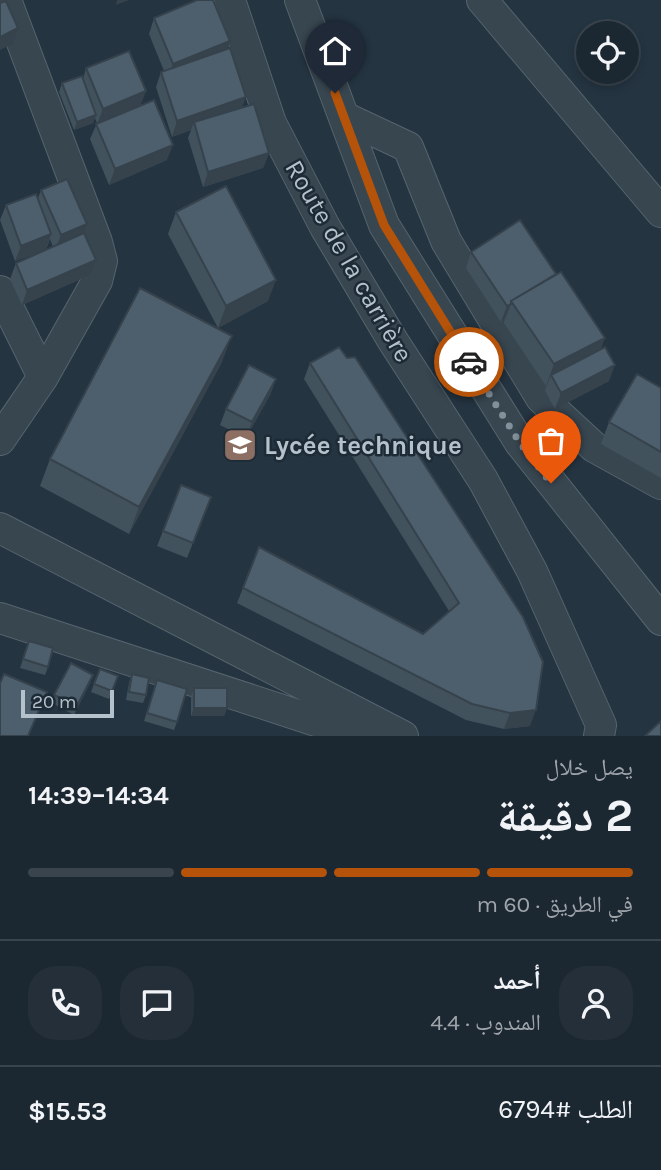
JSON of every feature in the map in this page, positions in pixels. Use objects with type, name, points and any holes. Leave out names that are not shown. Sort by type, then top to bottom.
[{"type":"street","points":[[0,440],[43,377],[96,281],[102,261],[6,0]]},
{"type":"street","name":"Route de la carrière","points":[[230,0],[271,123],[325,227],[393,341],[483,480],[526,560],[601,725],[599,736]]},
{"type":"street","points":[[300,0],[384,225],[520,443],[661,620]]},
{"type":"street","points":[[482,0],[661,212]]},
{"type":"street","points":[[344,117],[408,148],[446,241],[541,398],[594,447],[661,484]]},
{"type":"street","points":[[0,291],[43,377]]},
{"type":"street","points":[[0,528],[404,736]]},
{"type":"street","points":[[0,618],[362,736]]},
{"type":"street","points":[[231,648],[267,705]]},
{"type":"building","points":[[197,0],[213,0],[230,41],[173,64],[154,18]]},
{"type":"building","points":[[6,1],[18,28],[0,37],[0,3]]},
{"type":"building","points":[[230,48],[246,97],[177,121],[161,72]]},
{"type":"building","points":[[129,51],[146,91],[103,109],[86,68]]},
{"type":"building","points":[[82,76],[96,115],[77,122],[62,83]]},
{"type":"building","points":[[154,100],[173,145],[115,169],[96,124]]},
{"type":"building","points":[[254,104],[269,153],[208,172],[194,122]]},
{"type":"building","points":[[67,179],[87,224],[61,235],[41,190]]},
{"type":"building","points":[[226,186],[276,280],[226,306],[176,212]]},
{"type":"building","points":[[36,194],[51,234],[21,246],[6,205]]},
{"type":"building","points":[[520,220],[556,274],[507,306],[471,252]]},
{"type":"building","points":[[84,233],[96,260],[27,290],[16,263]]},
{"type":"building","points":[[561,272],[605,338],[554,364],[511,301]]},
{"type":"building","points":[[140,288],[232,336],[139,507],[50,459]]},
{"type":"building","points":[[339,347],[347,358],[355,357],[523,617],[543,662],[536,710],[510,713],[472,704],[243,588],[259,547],[423,634],[459,603],[310,363]]},
{"type":"building","points":[[605,347],[615,365],[561,393],[551,375]]},
{"type":"building","points":[[249,365],[276,379],[252,422],[226,409]]},
{"type":"building","points":[[637,374],[661,388],[661,452],[609,422]]},
{"type":"building","points":[[181,485],[211,497],[193,543],[163,531]]},
{"type":"building","points":[[29,641],[53,648],[48,667],[23,659]]},
{"type":"building","points":[[71,663],[93,675],[77,706],[54,695]]},
{"type":"building","points":[[100,669],[118,676],[112,691],[94,684]]},
{"type":"building","points":[[4,674],[47,692],[28,736],[0,736],[0,683]]},
{"type":"building","points":[[132,674],[149,678],[146,695],[129,692]]},
{"type":"building","points":[[157,680],[187,689],[177,722],[147,713]]},
{"type":"building","points":[[194,688],[227,688],[227,708],[194,708]]},
{"type":"building","points":[[661,721],[661,736],[645,736]]},
{"type":"way so far","points":[[469,362],[520,443],[551,483]]},
{"type":"place","name":"Lycée technique","points":[[240,445]]},
{"type":"route","points":[[335,93],[384,225],[469,362]]}]
